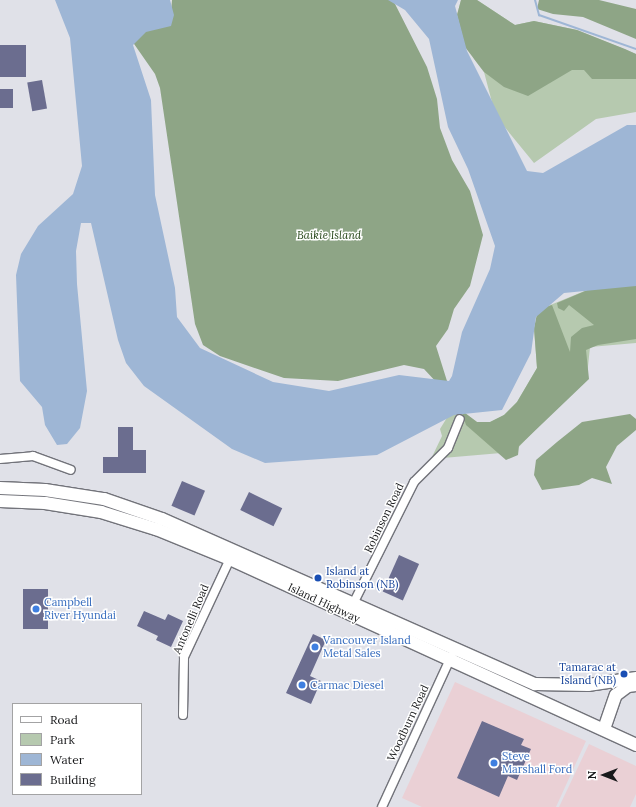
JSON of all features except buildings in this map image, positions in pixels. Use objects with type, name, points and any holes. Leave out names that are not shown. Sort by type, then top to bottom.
[{"type":"main road","name":"Island Highway","points":[[0,488],[45,490],[104,500],[162,519],[535,684],[588,685],[636,678]]},
{"type":"main road","name":"Island Highway","points":[[0,501],[45,503],[101,512],[156,529],[230,559],[449,660],[604,729],[636,745]]},
{"type":"main road","points":[[604,729],[616,695],[628,686],[636,685]]},
{"type":"street","name":"Robinson Road","points":[[348,614],[414,482],[448,448],[460,419]]},
{"type":"street","points":[[0,459],[33,456],[71,470]]},
{"type":"street","name":"Antonelli Road","points":[[183,715],[184,657],[230,559]]},
{"type":"street","name":"Woodburn Road","points":[[382,807],[455,649]]},
{"type":"shaded area","points":[[455,682],[586,741],[556,807],[422,807],[402,798]]},
{"type":"shaded area","points":[[589,744],[636,766],[636,794],[630,807],[559,807]]},
{"type":"green space","name":"Baikie Island","points":[[172,0],[393,0],[427,67],[437,99],[440,128],[452,160],[470,191],[483,235],[470,286],[454,309],[448,329],[436,346],[447,381],[438,384],[424,369],[404,365],[338,381],[284,378],[220,356],[203,345],[195,324],[160,88],[155,74],[132,41],[171,12]]},
{"type":"green space","points":[[461,0],[477,0],[515,25],[534,21],[577,30],[636,54],[636,112],[596,119],[534,163],[503,125],[493,106],[484,72],[474,59],[457,15]]},
{"type":"green space","points":[[461,0],[477,0],[515,25],[534,21],[577,30],[625,49],[636,54],[636,79],[592,79],[584,70],[572,70],[528,96],[504,87],[484,72],[465,47],[457,15]]},
{"type":"green space","points":[[539,0],[599,0],[636,9],[636,39],[583,17],[553,14],[537,9]]},
{"type":"green space","points":[[636,279],[636,343],[590,347],[587,376],[514,452],[431,459],[442,436],[440,429],[448,416],[461,410],[477,422],[490,422],[504,415],[517,402],[537,368],[534,328],[543,308],[604,283]]},
{"type":"green space","points":[[636,279],[636,339],[598,345],[586,350],[589,379],[519,446],[518,455],[506,460],[466,425],[461,410],[477,422],[490,422],[504,415],[517,402],[537,368],[534,328],[537,314],[543,308],[552,305],[570,352],[571,337],[582,328],[594,325],[569,305],[564,311],[558,308],[557,303],[604,283]]},
{"type":"green space","points":[[630,414],[636,419],[636,430],[617,446],[606,467],[612,484],[592,478],[579,485],[542,490],[534,475],[536,460],[582,422]]},
{"type":"water","points":[[55,0],[170,0],[174,15],[171,26],[146,32],[133,45],[151,100],[155,195],[175,288],[177,317],[200,348],[273,382],[329,391],[399,375],[449,381],[452,376],[462,332],[490,269],[495,246],[468,169],[448,127],[429,39],[405,10],[388,0],[458,0],[455,6],[467,51],[527,171],[543,173],[627,125],[636,125],[636,286],[564,293],[536,317],[531,353],[502,410],[454,415],[377,455],[265,463],[232,449],[144,386],[126,363],[118,340],[91,223],[81,223],[76,251],[77,284],[87,391],[80,428],[67,444],[57,445],[45,425],[42,407],[20,381],[16,275],[21,254],[38,226],[73,194],[82,166],[70,38]]},
{"type":"waterway","points":[[535,0],[539,15],[636,49]]},
{"type":"place","name":"Island at Robinson (NB)","points":[[318,578]]},
{"type":"place","name":"Campbell River Hyundai","points":[[36,609]]},
{"type":"place","name":"Vancouver Island Metal Sales","points":[[315,647]]},
{"type":"place","name":"Tamarac at Island (NB)","points":[[624,674]]},
{"type":"place","name":"Carmac Diesel","points":[[302,685]]},
{"type":"place","name":"Steve Marshall Ford","points":[[494,763]]}]
